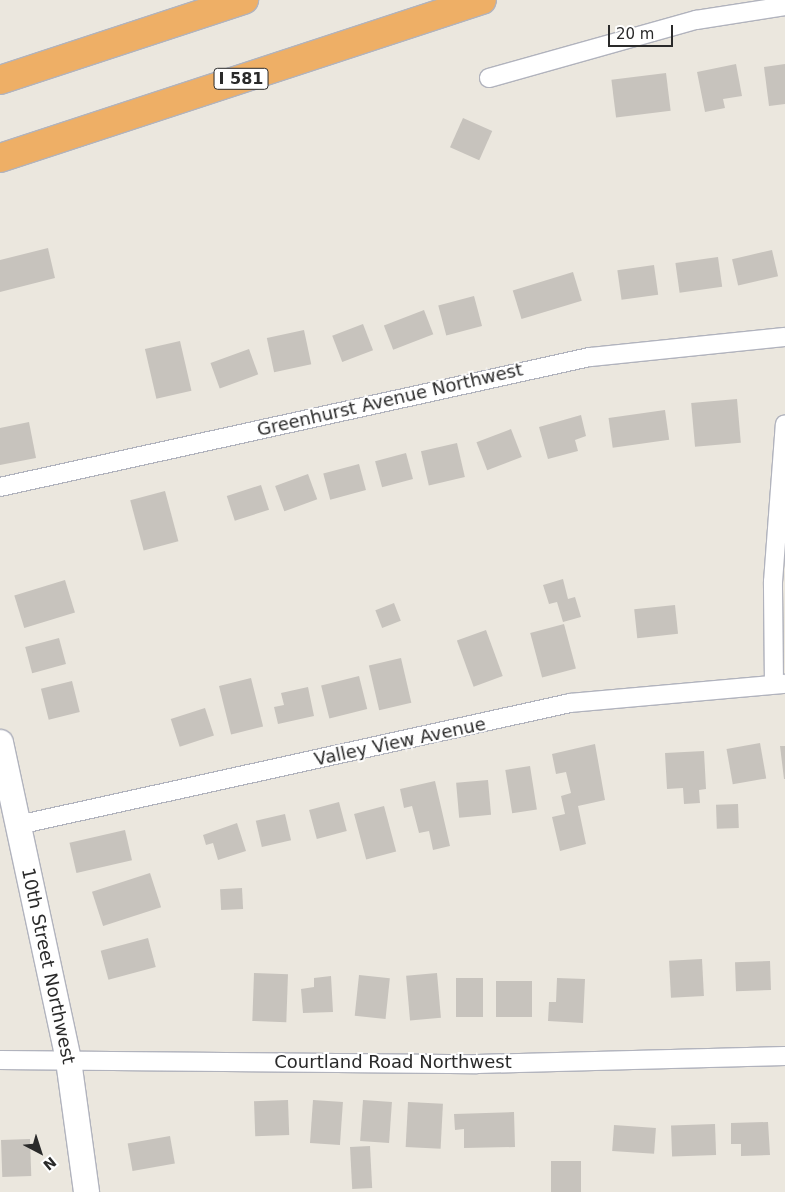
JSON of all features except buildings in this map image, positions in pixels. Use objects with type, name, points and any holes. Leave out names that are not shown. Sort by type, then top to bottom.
[{"type":"highway","points":[[0,80],[244,0]]},
{"type":"highway","name":"I 581","points":[[0,158],[482,0]]},
{"type":"main road","name":"10th Street Northwest","points":[[0,742],[68,1060],[86,1192]]},
{"type":"street","points":[[488,78],[696,20],[785,6]]},
{"type":"street","name":"Greenhurst Avenue Northwest","points":[[0,487],[590,357],[785,337]]},
{"type":"street","points":[[779,684],[772,582],[785,424]]},
{"type":"street","name":"Valley View Avenue","points":[[18,825],[570,703],[779,684]]},
{"type":"street","name":"Courtland Road Northwest","points":[[0,1060],[477,1064],[785,1056]]}]
